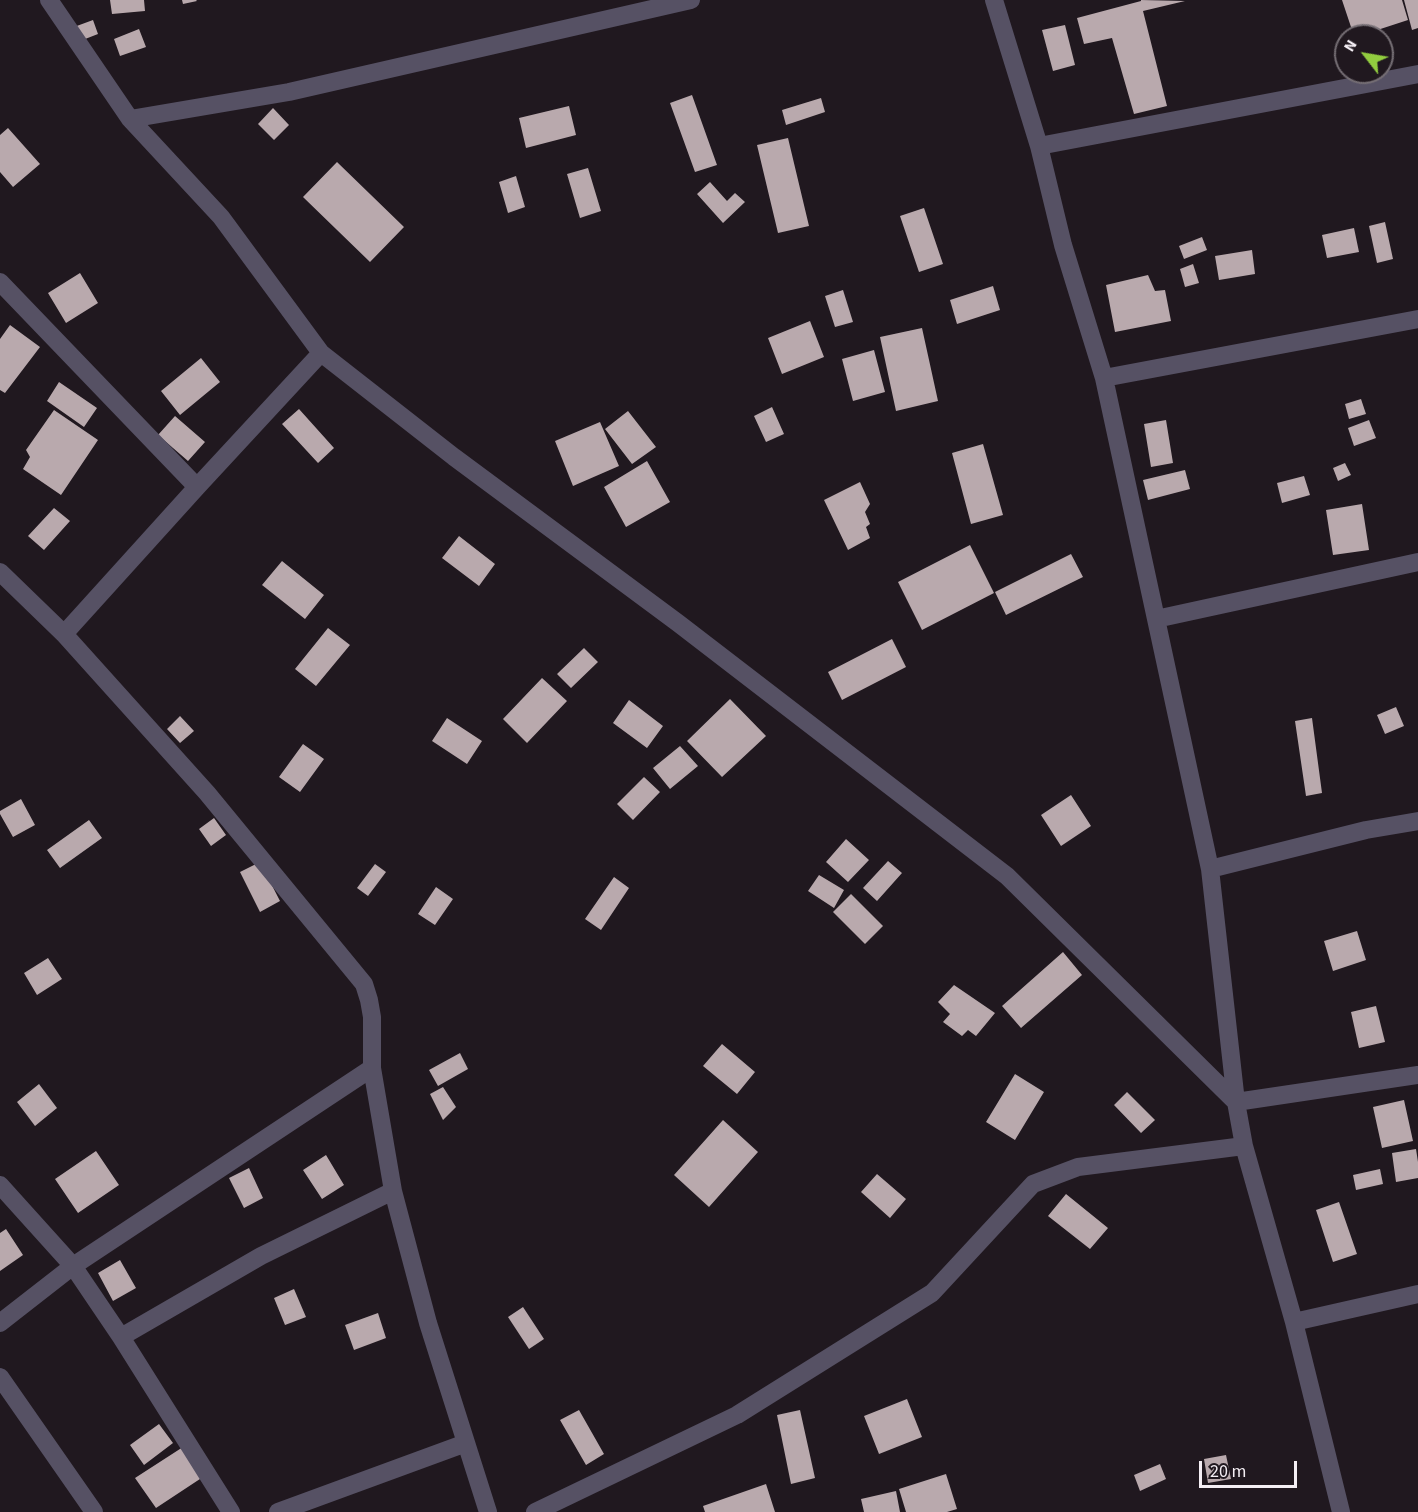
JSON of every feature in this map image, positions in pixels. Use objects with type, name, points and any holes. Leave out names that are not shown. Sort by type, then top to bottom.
[{"type":"street","points":[[49,0],[130,119],[221,217],[321,353],[454,457],[678,623],[1007,876],[1236,1102]]},
{"type":"street","points":[[130,119],[289,93],[691,0]]},
{"type":"street","points":[[994,0],[1039,146],[1063,245],[1104,378],[1210,869],[1236,1102],[1244,1146],[1294,1322],[1341,1512]]},
{"type":"street","points":[[1039,146],[1418,74]]},
{"type":"street","points":[[0,282],[196,487]]},
{"type":"street","points":[[1104,378],[1418,320]]},
{"type":"street","points":[[64,634],[196,487],[321,353]]},
{"type":"street","points":[[1156,619],[1418,562]]},
{"type":"street","points":[[0,572],[64,634],[207,793],[364,984],[372,1017],[372,1068],[393,1191],[428,1323],[488,1512]]},
{"type":"street","points":[[1210,869],[1366,830],[1418,821]]},
{"type":"street","points":[[0,1323],[73,1266],[372,1068]]},
{"type":"street","points":[[1236,1102],[1418,1075]]},
{"type":"street","points":[[535,1512],[737,1415],[932,1293],[1033,1184],[1078,1167],[1244,1146]]},
{"type":"street","points":[[0,1185],[73,1266],[121,1337],[231,1512]]},
{"type":"street","points":[[121,1337],[261,1256],[393,1191]]},
{"type":"street","points":[[1294,1322],[1418,1294]]},
{"type":"street","points":[[0,1377],[94,1512]]},
{"type":"street","points":[[278,1512],[466,1443]]},
{"type":"building","points":[[110,0],[144,0],[145,11],[112,14]]},
{"type":"building","points":[[182,0],[196,0],[197,1],[183,4]]},
{"type":"building","points":[[1141,0],[1185,1],[1143,11],[1167,106],[1134,114],[1112,38],[1084,44],[1077,18]]},
{"type":"building","points":[[1342,0],[1402,0],[1408,20],[1394,25],[1350,24]]},
{"type":"building","points":[[1404,0],[1418,0],[1418,28],[1412,30]]},
{"type":"building","points":[[93,20],[98,34],[80,41],[74,27]]},
{"type":"building","points":[[1065,25],[1075,65],[1053,71],[1042,30]]},
{"type":"building","points":[[139,29],[146,47],[120,56],[114,39]]},
{"type":"building","points":[[692,95],[717,165],[695,172],[670,103]]},
{"type":"building","points":[[821,98],[825,112],[786,125],[782,110]]},
{"type":"building","points":[[569,106],[576,135],[526,148],[519,118]]},
{"type":"building","points":[[273,108],[289,125],[274,140],[258,124]]},
{"type":"building","points":[[8,128],[40,164],[13,187],[0,172],[0,135]]},
{"type":"building","points":[[788,138],[809,226],[778,233],[757,145]]},
{"type":"building","points":[[337,162],[404,227],[370,262],[303,197]]},
{"type":"building","points":[[588,168],[601,211],[580,218],[567,174]]},
{"type":"building","points":[[516,176],[525,207],[508,213],[499,182]]},
{"type":"building","points":[[710,182],[727,201],[735,193],[745,202],[723,223],[697,194]]},
{"type":"building","points":[[924,208],[943,264],[919,272],[900,216]]},
{"type":"building","points":[[1385,222],[1393,259],[1377,263],[1369,226]]},
{"type":"building","points":[[1354,228],[1359,252],[1327,258],[1322,235]]},
{"type":"building","points":[[1202,237],[1207,250],[1184,259],[1179,246]]},
{"type":"building","points":[[1252,250],[1255,274],[1219,280],[1215,256]]},
{"type":"building","points":[[1193,264],[1199,283],[1185,287],[1180,269]]},
{"type":"building","points":[[80,273],[98,303],[66,323],[48,293]]},
{"type":"building","points":[[1148,275],[1155,291],[1165,290],[1171,321],[1115,332],[1106,285]]},
{"type":"building","points":[[993,286],[1000,310],[957,324],[950,300]]},
{"type":"building","points":[[843,290],[853,322],[835,327],[825,296]]},
{"type":"building","points":[[810,321],[824,357],[782,374],[768,338]]},
{"type":"building","points":[[10,325],[40,347],[5,393],[0,390],[0,339]]},
{"type":"building","points":[[922,328],[938,401],[896,411],[880,337]]},
{"type":"building","points":[[874,350],[885,392],[853,401],[842,359]]},
{"type":"building","points":[[201,358],[220,382],[180,415],[161,391]]},
{"type":"building","points":[[59,382],[97,408],[84,427],[47,401]]},
{"type":"building","points":[[1361,399],[1366,414],[1349,419],[1345,404]]},
{"type":"building","points":[[772,407],[784,434],[766,442],[754,416]]},
{"type":"building","points":[[299,409],[334,448],[318,463],[282,424]]},
{"type":"building","points":[[54,410],[98,440],[61,495],[23,469],[30,457],[26,450]]},
{"type":"building","points":[[628,411],[656,447],[632,464],[605,429]]},
{"type":"building","points":[[175,416],[205,442],[188,461],[158,435]]},
{"type":"building","points":[[1166,420],[1173,463],[1151,467],[1144,424]]},
{"type":"building","points":[[1369,420],[1376,438],[1354,446],[1348,428]]},
{"type":"building","points":[[600,422],[619,466],[573,486],[555,441]]},
{"type":"building","points":[[983,444],[1003,515],[971,524],[952,453]]},
{"type":"building","points":[[647,461],[670,502],[626,527],[604,487]]},
{"type":"building","points":[[1345,463],[1351,475],[1338,481],[1333,468]]},
{"type":"building","points":[[1185,470],[1190,489],[1148,500],[1143,480]]},
{"type":"building","points":[[1304,476],[1310,495],[1282,503],[1277,483]]},
{"type":"building","points":[[860,482],[870,504],[865,512],[870,524],[866,527],[870,538],[848,550],[824,500]]},
{"type":"building","points":[[1362,504],[1369,550],[1333,555],[1326,510]]},
{"type":"building","points":[[54,508],[70,521],[44,550],[28,536]]},
{"type":"building","points":[[459,536],[495,564],[479,586],[442,558]]},
{"type":"building","points":[[970,545],[994,593],[922,630],[898,582]]},
{"type":"building","points":[[1071,554],[1083,577],[1006,615],[995,592]]},
{"type":"building","points":[[282,561],[324,595],[305,619],[262,585]]},
{"type":"building","points":[[328,628],[350,645],[316,686],[295,669]]},
{"type":"building","points":[[892,639],[906,667],[842,700],[828,672]]},
{"type":"building","points":[[584,648],[598,662],[571,688],[557,674]]},
{"type":"building","points":[[542,678],[567,701],[527,743],[503,719]]},
{"type":"building","points":[[730,699],[766,736],[722,777],[687,741]]},
{"type":"building","points":[[629,700],[663,726],[647,748],[613,723]]},
{"type":"building","points":[[1396,707],[1404,726],[1385,734],[1377,715]]},
{"type":"building","points":[[180,716],[194,731],[180,743],[167,729]]},
{"type":"building","points":[[447,718],[482,741],[467,764],[432,741]]},
{"type":"building","points":[[1312,718],[1322,793],[1306,796],[1295,721]]},
{"type":"building","points":[[303,744],[324,759],[300,792],[279,777]]},
{"type":"building","points":[[680,746],[698,766],[670,789],[653,768]]},
{"type":"building","points":[[644,777],[660,792],[633,820],[617,804]]},
{"type":"building","points":[[1071,795],[1091,826],[1061,846],[1041,815]]},
{"type":"building","points":[[21,799],[35,825],[13,837],[0,811]]},
{"type":"building","points":[[214,818],[226,835],[211,846],[199,829]]},
{"type":"building","points":[[89,820],[102,838],[60,868],[47,850]]},
{"type":"building","points":[[846,839],[869,860],[848,882],[826,862]]},
{"type":"building","points":[[888,861],[902,873],[877,901],[863,888]]},
{"type":"building","points":[[260,862],[280,901],[260,912],[240,872]]},
{"type":"building","points":[[375,864],[386,872],[368,896],[357,888]]},
{"type":"building","points":[[819,875],[844,890],[834,908],[808,891]]},
{"type":"building","points":[[614,877],[629,888],[601,930],[585,919]]},
{"type":"building","points":[[436,887],[453,899],[435,925],[418,914]]},
{"type":"building","points":[[851,894],[883,926],[865,944],[833,912]]},
{"type":"building","points":[[1357,931],[1366,960],[1333,971],[1324,941]]},
{"type":"building","points":[[1063,952],[1082,975],[1021,1028],[1002,1006]]},
{"type":"building","points":[[48,958],[62,979],[37,995],[24,973]]},
{"type":"building","points":[[954,985],[995,1013],[976,1036],[968,1030],[962,1036],[943,1022],[950,1014],[938,1002]]},
{"type":"building","points":[[1376,1006],[1385,1042],[1359,1048],[1351,1012]]},
{"type":"building","points":[[722,1044],[755,1072],[737,1094],[703,1066]]},
{"type":"building","points":[[460,1053],[468,1069],[438,1086],[429,1070]]},
{"type":"building","points":[[1015,1074],[1044,1092],[1015,1140],[986,1122]]},
{"type":"building","points":[[39,1084],[57,1108],[35,1126],[17,1102]]},
{"type":"building","points":[[443,1087],[456,1107],[443,1120],[430,1094]]},
{"type":"building","points":[[1127,1092],[1155,1120],[1141,1133],[1114,1105]]},
{"type":"building","points":[[1404,1100],[1413,1141],[1382,1148],[1373,1107]]},
{"type":"building","points":[[723,1120],[758,1152],[709,1207],[674,1175]]},
{"type":"building","points":[[1416,1149],[1418,1178],[1396,1182],[1392,1153]]},
{"type":"building","points":[[96,1151],[119,1185],[78,1213],[55,1179]]},
{"type":"building","points":[[326,1155],[344,1185],[322,1199],[303,1170]]},
{"type":"building","points":[[249,1168],[263,1198],[244,1208],[229,1178]]},
{"type":"building","points":[[1380,1169],[1383,1184],[1356,1190],[1353,1175]]},
{"type":"building","points":[[877,1174],[906,1199],[890,1218],[861,1192]]},
{"type":"building","points":[[1066,1194],[1108,1228],[1090,1249],[1048,1216]]},
{"type":"building","points":[[1339,1202],[1357,1254],[1333,1262],[1316,1210]]},
{"type":"building","points":[[6,1229],[23,1255],[0,1271],[0,1233]]},
{"type":"building","points":[[120,1260],[136,1288],[113,1301],[98,1273]]},
{"type":"building","points":[[294,1289],[306,1317],[285,1325],[274,1298]]},
{"type":"building","points":[[523,1307],[544,1339],[529,1349],[508,1317]]},
{"type":"building","points":[[378,1313],[386,1338],[354,1350],[345,1325]]},
{"type":"building","points":[[907,1399],[922,1437],[879,1454],[864,1416]]},
{"type":"building","points":[[579,1410],[604,1454],[586,1465],[560,1420]]},
{"type":"building","points":[[800,1410],[815,1478],[791,1484],[777,1415]]},
{"type":"building","points":[[159,1424],[173,1443],[144,1465],[130,1445]]},
{"type":"building","points":[[183,1447],[203,1477],[156,1508],[135,1478]]},
{"type":"building","points":[[1226,1455],[1231,1479],[1208,1483],[1204,1459]]},
{"type":"building","points":[[1160,1464],[1166,1479],[1140,1491],[1134,1475]]},
{"type":"building","points":[[946,1474],[957,1509],[947,1512],[906,1512],[899,1489]]},
{"type":"building","points":[[766,1484],[775,1512],[705,1512],[703,1506]]},
{"type":"building","points":[[896,1491],[900,1512],[864,1512],[861,1499]]}]
